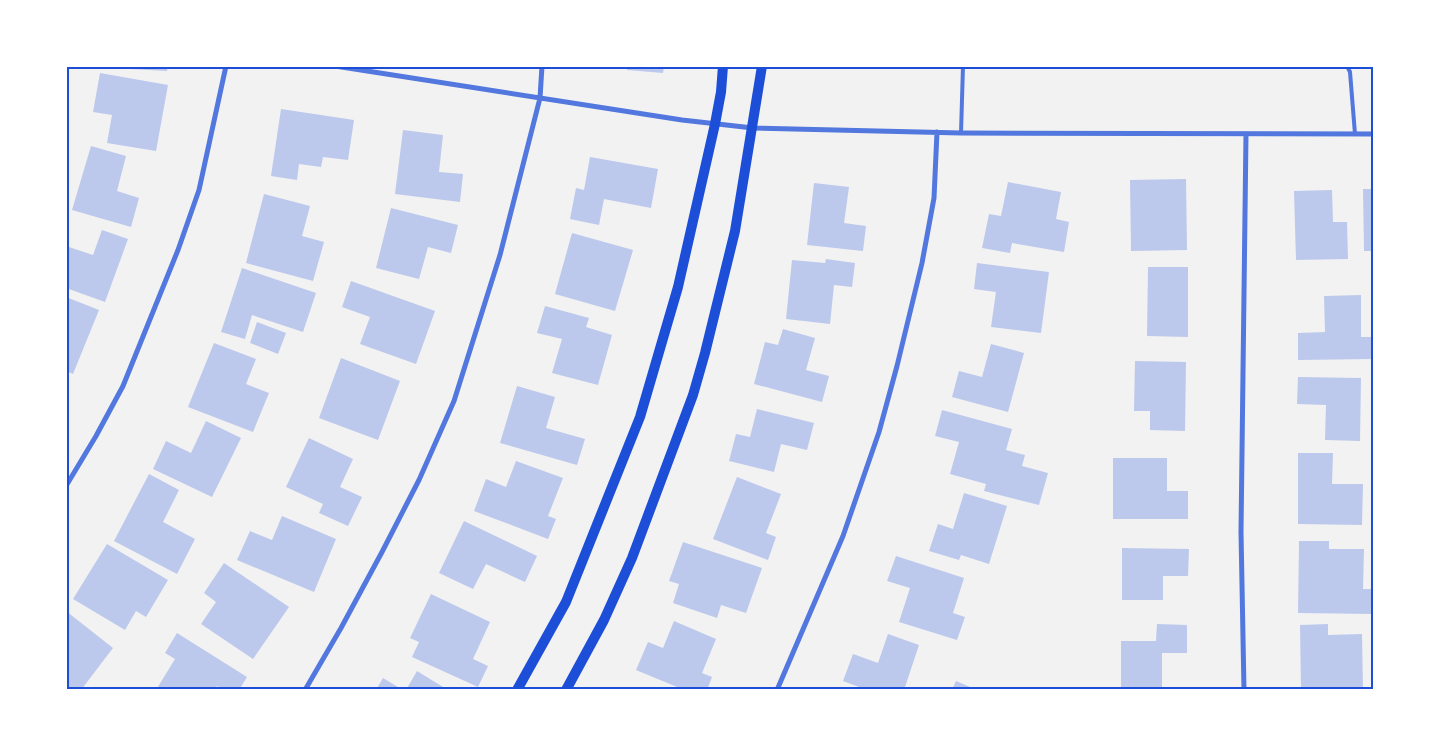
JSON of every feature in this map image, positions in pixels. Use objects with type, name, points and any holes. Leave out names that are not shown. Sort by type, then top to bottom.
[{"type":"main road","points":[[517,690],[566,602],[640,416],[678,287],[715,124],[721,92],[723,66]]},
{"type":"main road","points":[[566,690],[604,620],[632,558],[693,395],[735,231],[762,66]]},
{"type":"street","points":[[66,486],[123,386],[178,250],[199,190],[226,66]]},
{"type":"street","points":[[335,66],[682,120],[753,128],[937,132],[1374,134]]},
{"type":"street","points":[[305,690],[382,552],[419,480],[454,401],[500,255],[540,98],[542,66]]},
{"type":"street","points":[[777,690],[843,536],[879,432],[922,263],[934,198],[937,132]]},
{"type":"street","points":[[1244,690],[1241,532],[1246,134]]},
{"type":"lane","points":[[961,132],[963,66]]},
{"type":"lane","points":[[1347,66],[1350,72],[1355,134]]},
{"type":"building","points":[[113,66],[168,66],[167,71],[112,68]]},
{"type":"building","points":[[627,66],[664,66],[663,73],[627,70]]},
{"type":"building","points":[[100,73],[168,85],[156,151],[107,143],[112,115],[93,112]]},
{"type":"building","points":[[281,109],[354,120],[348,160],[323,157],[321,167],[299,164],[297,180],[271,176]]},
{"type":"building","points":[[403,130],[443,135],[439,172],[463,174],[460,202],[395,194]]},
{"type":"building","points":[[91,146],[126,156],[117,191],[139,198],[131,227],[72,210]]},
{"type":"building","points":[[590,157],[658,169],[651,208],[604,199],[599,225],[570,219],[576,188],[584,190]]},
{"type":"building","points":[[1186,179],[1187,250],[1131,251],[1130,180]]},
{"type":"building","points":[[1008,182],[1061,192],[1056,219],[1069,222],[1064,252],[1012,243],[1010,253],[982,248],[989,214],[1001,216]]},
{"type":"building","points":[[814,183],[849,187],[844,223],[866,226],[863,251],[807,245]]},
{"type":"building","points":[[1363,189],[1374,189],[1374,251],[1364,251]]},
{"type":"building","points":[[1332,190],[1333,222],[1347,222],[1348,259],[1296,260],[1294,191]]},
{"type":"building","points":[[264,194],[310,206],[302,236],[324,242],[313,281],[246,263]]},
{"type":"building","points":[[391,208],[458,225],[451,253],[428,247],[419,279],[376,268]]},
{"type":"building","points":[[102,230],[128,239],[105,302],[66,288],[66,246],[93,255]]},
{"type":"building","points":[[572,233],[633,250],[615,311],[555,294]]},
{"type":"building","points":[[826,259],[855,263],[852,287],[834,285],[830,324],[786,319],[792,260],[825,263]]},
{"type":"building","points":[[977,263],[1049,272],[1041,333],[991,327],[996,292],[974,289]]},
{"type":"building","points":[[1148,267],[1188,267],[1188,337],[1147,336]]},
{"type":"building","points":[[242,268],[316,293],[303,332],[252,315],[245,339],[221,332]]},
{"type":"building","points":[[351,281],[435,311],[416,364],[360,344],[370,317],[342,307]]},
{"type":"building","points":[[1361,295],[1361,337],[1372,337],[1372,359],[1298,360],[1298,333],[1325,332],[1324,296]]},
{"type":"building","points":[[66,297],[99,310],[73,374],[66,371]]},
{"type":"building","points":[[545,306],[589,318],[586,327],[612,335],[598,385],[552,373],[562,339],[537,333]]},
{"type":"building","points":[[257,322],[286,333],[278,354],[250,343]]},
{"type":"building","points":[[783,329],[815,338],[806,370],[829,376],[822,402],[754,384],[765,342],[778,345]]},
{"type":"building","points":[[214,343],[256,359],[246,384],[269,393],[253,432],[188,407]]},
{"type":"building","points":[[991,344],[1024,353],[1008,412],[952,397],[959,371],[982,377]]},
{"type":"building","points":[[341,358],[400,381],[378,440],[319,418]]},
{"type":"building","points":[[1135,361],[1186,362],[1185,431],[1150,430],[1150,411],[1134,411]]},
{"type":"building","points":[[1298,377],[1361,378],[1360,441],[1325,440],[1326,405],[1297,404]]},
{"type":"building","points":[[517,386],[555,397],[546,428],[585,439],[577,465],[500,443]]},
{"type":"building","points":[[757,409],[814,423],[807,450],[781,444],[774,472],[729,461],[736,434],[750,437]]},
{"type":"building","points":[[942,410],[1012,429],[1006,450],[1025,455],[1022,466],[1048,473],[1039,505],[984,491],[986,484],[950,474],[959,442],[935,436]]},
{"type":"building","points":[[206,421],[241,438],[212,497],[153,469],[166,441],[191,453]]},
{"type":"building","points":[[309,438],[353,459],[340,487],[362,497],[348,526],[319,513],[323,504],[286,487]]},
{"type":"building","points":[[1298,453],[1333,453],[1332,484],[1363,484],[1362,525],[1298,524]]},
{"type":"building","points":[[1113,458],[1167,458],[1167,491],[1188,491],[1188,519],[1113,519]]},
{"type":"building","points":[[516,461],[563,478],[548,516],[556,519],[548,539],[474,511],[486,479],[506,487]]},
{"type":"building","points":[[149,474],[179,490],[163,522],[195,539],[177,574],[114,541]]},
{"type":"building","points":[[737,477],[781,494],[766,533],[776,537],[768,560],[713,539]]},
{"type":"building","points":[[964,493],[1007,506],[989,564],[961,555],[959,560],[929,551],[938,524],[953,529]]},
{"type":"building","points":[[282,516],[336,539],[314,592],[237,560],[250,531],[272,540]]},
{"type":"building","points":[[464,521],[537,556],[525,582],[486,564],[473,589],[439,573]]},
{"type":"building","points":[[1299,541],[1329,541],[1329,549],[1364,549],[1363,589],[1374,589],[1374,614],[1298,613]]},
{"type":"building","points":[[683,542],[762,568],[746,613],[721,605],[717,618],[673,603],[679,584],[669,581]]},
{"type":"building","points":[[107,544],[168,580],[146,617],[136,611],[125,630],[73,599]]},
{"type":"building","points":[[1122,548],[1189,549],[1188,576],[1163,576],[1163,600],[1122,600]]},
{"type":"building","points":[[896,556],[964,578],[953,613],[965,617],[957,640],[899,622],[910,588],[887,581]]},
{"type":"building","points":[[224,563],[289,607],[253,659],[201,624],[216,602],[204,593]]},
{"type":"building","points":[[431,594],[490,622],[473,659],[488,666],[478,687],[412,657],[419,642],[410,638]]},
{"type":"building","points":[[66,611],[113,648],[81,690],[66,690]]},
{"type":"building","points":[[674,621],[716,639],[702,673],[712,677],[707,690],[676,690],[677,687],[636,670],[648,642],[663,648]]},
{"type":"building","points":[[1157,624],[1187,625],[1187,653],[1162,653],[1162,690],[1121,690],[1121,641],[1156,641]]},
{"type":"building","points":[[1328,624],[1328,635],[1362,634],[1363,690],[1301,690],[1300,625]]},
{"type":"building","points":[[177,633],[247,677],[239,690],[223,690],[217,686],[214,690],[156,690],[175,659],[165,653]]},
{"type":"building","points":[[888,634],[919,645],[904,690],[867,690],[843,681],[853,654],[878,663]]},
{"type":"building","points":[[417,671],[448,690],[406,690]]},
{"type":"building","points":[[383,678],[403,690],[376,690]]},
{"type":"building","points":[[956,681],[977,690],[952,690]]}]
